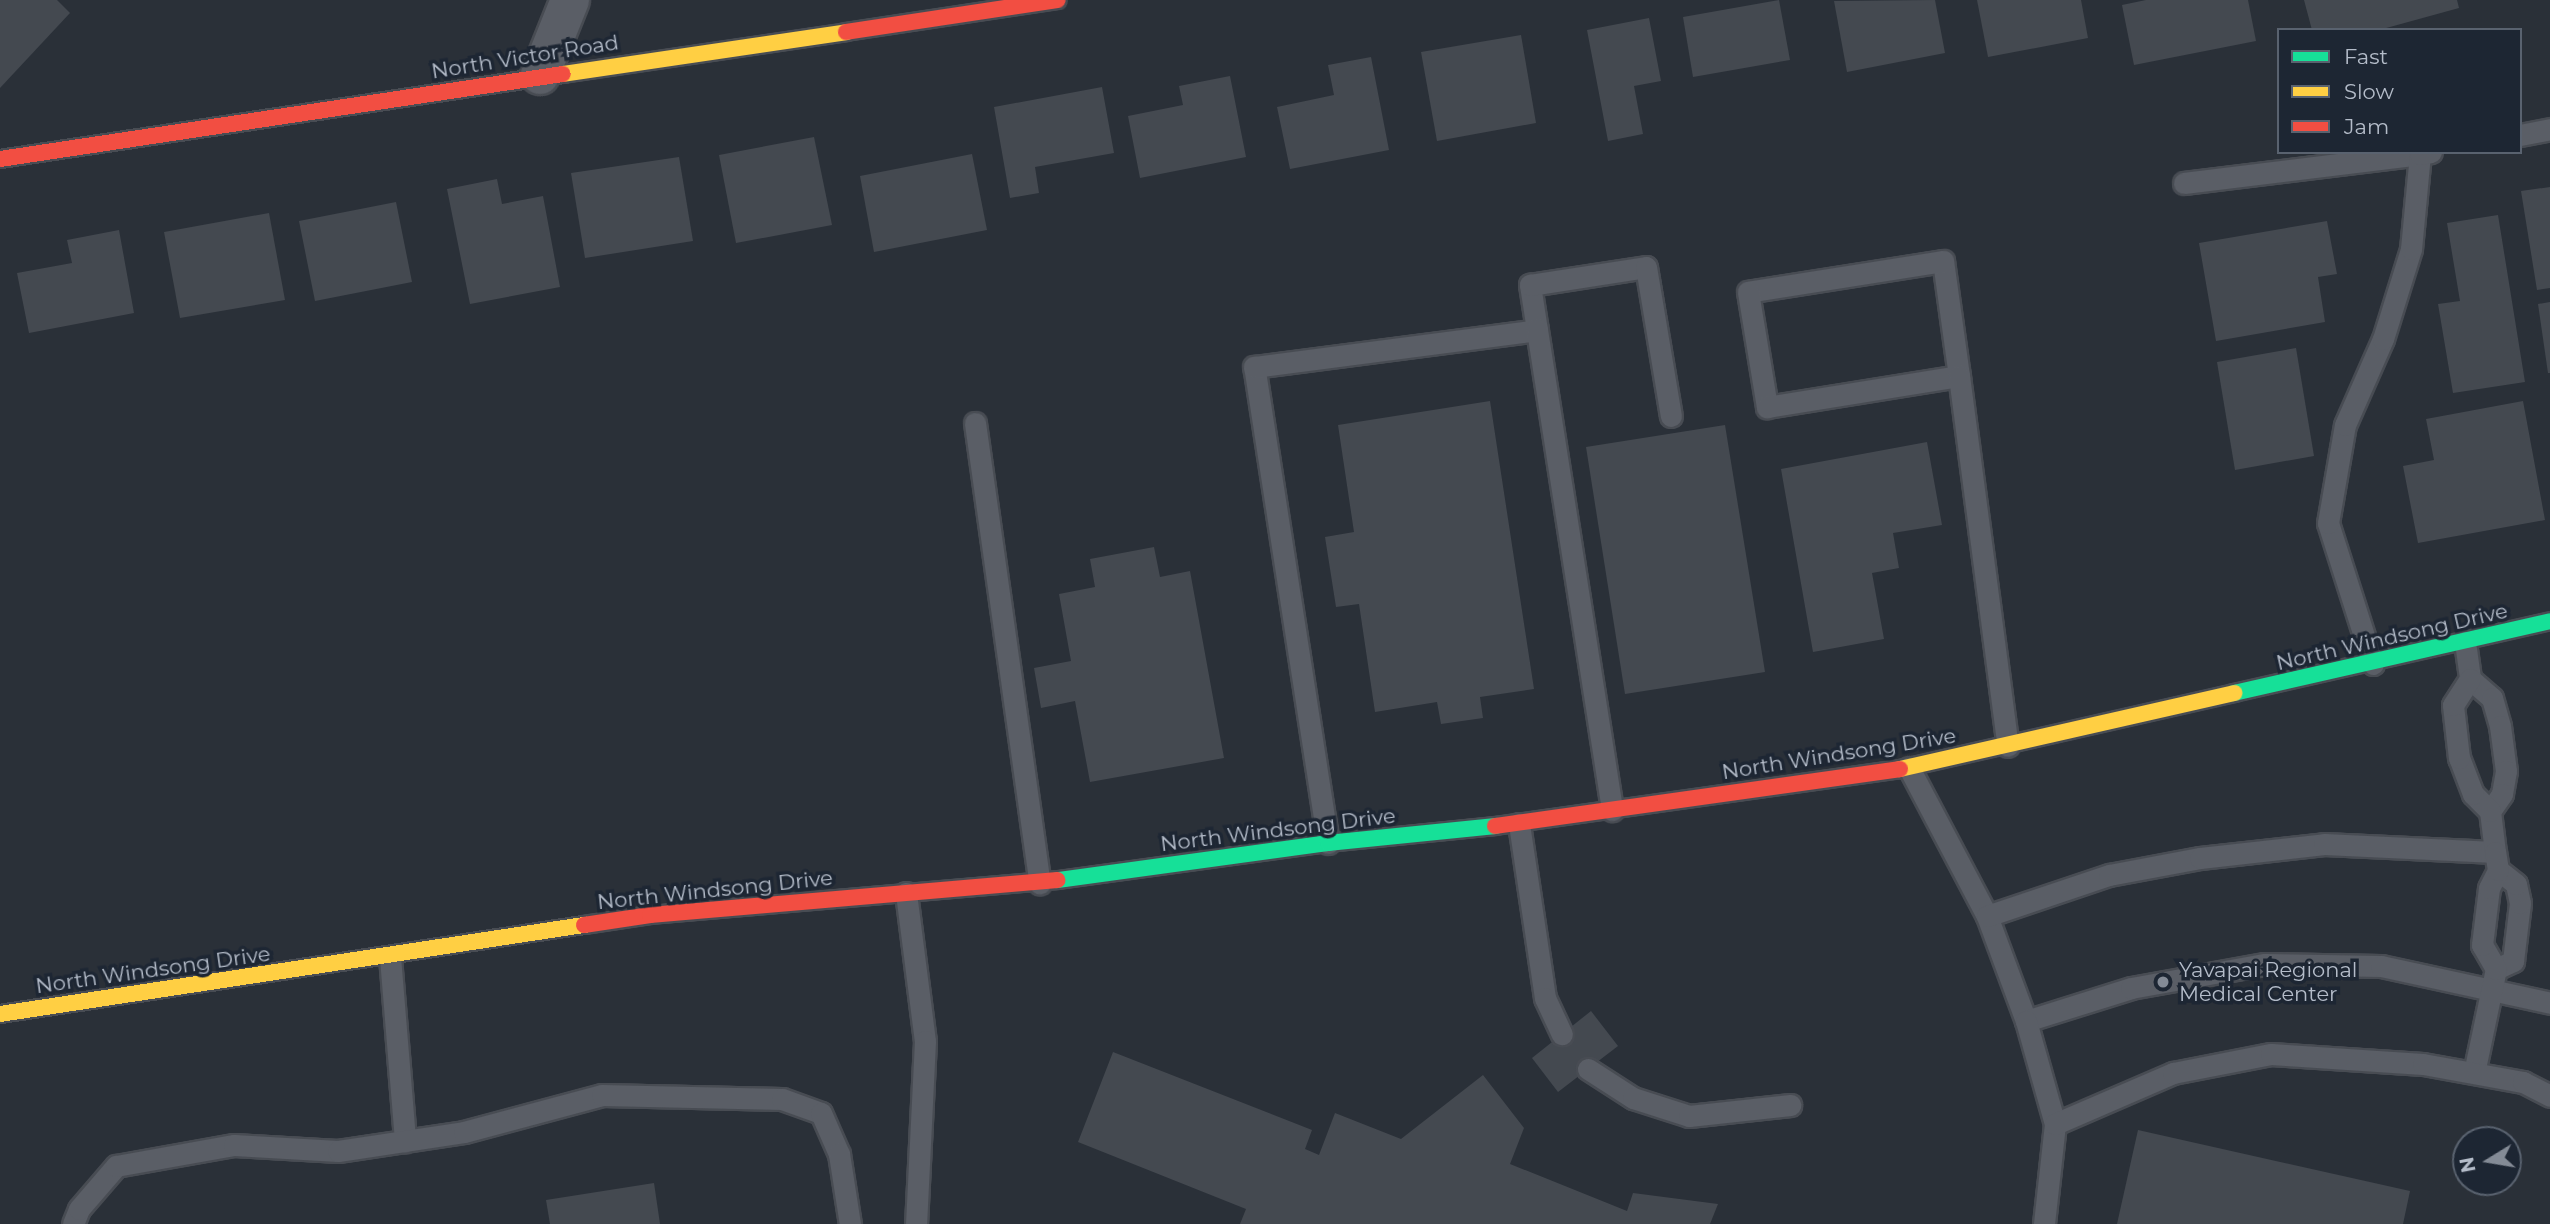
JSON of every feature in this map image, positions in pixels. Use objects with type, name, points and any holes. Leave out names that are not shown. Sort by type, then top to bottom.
[{"type":"street","points":[[540,75],[570,0]]},
{"type":"street","name":"North Victor Road","points":[[0,159],[540,75],[1058,0]]},
{"type":"street","name":"North Windsong Drive","points":[[0,1014],[390,957],[650,915],[1040,883],[1328,843],[1519,824],[1909,768],[2372,664],[2550,621]]},
{"type":"lane","points":[[2522,135],[2550,129]]},
{"type":"lane","points":[[2184,183],[2418,154]]},
{"type":"lane","points":[[2372,664],[2328,523],[2345,425],[2383,339],[2411,248],[2426,154]]},
{"type":"lane","points":[[1959,376],[1767,407],[1748,292],[1943,261],[1959,376],[2008,746]]},
{"type":"lane","points":[[1612,810],[1530,285],[1646,267],[1671,416]]},
{"type":"lane","points":[[1328,843],[1254,367],[1537,330]]},
{"type":"lane","points":[[975,423],[1040,883]]},
{"type":"lane","points":[[2465,642],[2470,679],[2491,698],[2500,726],[2506,771],[2502,794],[2490,811]]},
{"type":"lane","points":[[2470,679],[2453,705],[2459,758],[2473,794],[2490,811],[2497,861],[2489,888],[2482,945],[2496,969],[2474,1073]]},
{"type":"lane","points":[[1909,768],[1987,916],[2026,1021],[2054,1124],[2045,1224]]},
{"type":"lane","points":[[1519,824],[1545,998],[1562,1034]]},
{"type":"lane","points":[[1987,916],[2109,876],[2200,858],[2324,844],[2497,861],[2516,884],[2520,903],[2513,961],[2496,969]]},
{"type":"lane","points":[[906,892],[925,1041],[916,1224]]},
{"type":"lane","points":[[390,957],[405,1141]]},
{"type":"lane","points":[[2026,1021],[2131,988],[2265,964],[2381,966],[2550,1003]]},
{"type":"lane","points":[[2054,1124],[2173,1073],[2272,1054],[2423,1064],[2523,1082],[2550,1096]]},
{"type":"lane","points":[[1588,1069],[1633,1098],[1689,1116],[1790,1105]]},
{"type":"lane","points":[[73,1224],[79,1209],[116,1166],[234,1145],[338,1151],[464,1132],[602,1095],[782,1099],[821,1113],[839,1154],[850,1224]]},
{"type":"building","points":[[0,0],[57,0],[70,13],[0,88]]},
{"type":"building","points":[[1779,0],[1790,60],[1693,77],[1683,17]]},
{"type":"building","points":[[1935,0],[1945,53],[1847,72],[1834,1]]},
{"type":"building","points":[[1977,0],[2081,0],[2088,38],[1988,57]]},
{"type":"building","points":[[2146,0],[2248,0],[2256,41],[2134,65],[2122,5]]},
{"type":"building","points":[[2304,0],[2457,0],[2459,8],[2386,28],[2311,28]]},
{"type":"building","points":[[1649,18],[1661,81],[1634,86],[1643,134],[1608,141],[1587,30]]},
{"type":"building","points":[[1521,35],[1536,123],[1437,141],[1421,52]]},
{"type":"building","points":[[1371,57],[1389,150],[1290,169],[1277,107],[1334,95],[1328,65]]},
{"type":"building","points":[[1230,76],[1246,157],[1140,178],[1128,116],[1183,105],[1179,86]]},
{"type":"building","points":[[1102,87],[1114,153],[1035,167],[1039,193],[1010,198],[994,107]]},
{"type":"building","points":[[814,137],[832,225],[736,243],[719,155]]},
{"type":"building","points":[[972,154],[987,230],[874,252],[860,176]]},
{"type":"building","points":[[679,157],[693,241],[585,258],[571,173]]},
{"type":"building","points":[[497,179],[502,204],[543,196],[560,287],[470,304],[447,189]]},
{"type":"building","points":[[2550,187],[2550,288],[2537,290],[2521,191]]},
{"type":"building","points":[[396,202],[412,282],[315,301],[299,221]]},
{"type":"building","points":[[269,213],[285,300],[180,318],[164,232]]},
{"type":"building","points":[[2498,215],[2525,382],[2453,393],[2438,304],[2460,301],[2447,223]]},
{"type":"building","points":[[2327,221],[2337,274],[2318,277],[2325,322],[2216,341],[2199,243]]},
{"type":"building","points":[[119,230],[134,313],[29,333],[17,273],[72,263],[67,240]]},
{"type":"building","points":[[2550,302],[2550,373],[2548,373],[2538,304]]},
{"type":"building","points":[[2296,348],[2314,456],[2235,470],[2217,362]]},
{"type":"building","points":[[1490,401],[1534,689],[1480,697],[1483,718],[1441,724],[1437,702],[1375,712],[1359,604],[1336,607],[1325,537],[1354,532],[1338,425]]},
{"type":"building","points":[[2523,401],[2545,520],[2418,543],[2403,466],[2434,460],[2426,419]]},
{"type":"building","points":[[1725,425],[1765,672],[1625,694],[1586,447]]},
{"type":"building","points":[[1927,442],[1942,525],[1893,533],[1899,568],[1872,573],[1884,639],[1813,652],[1781,469]]},
{"type":"building","points":[[1154,547],[1160,577],[1190,571],[1224,758],[1090,782],[1075,701],[1041,708],[1034,668],[1071,661],[1059,594],[1095,587],[1090,559]]},
{"type":"building","points":[[1591,1011],[1618,1046],[1558,1092],[1532,1058]]},
{"type":"building","points":[[1113,1052],[1312,1130],[1305,1149],[1319,1155],[1335,1113],[1401,1139],[1483,1075],[1524,1128],[1510,1164],[1627,1211],[1633,1193],[1718,1204],[1710,1224],[1240,1224],[1246,1209],[1078,1142]]},
{"type":"building","points":[[2138,1130],[2410,1191],[2403,1224],[2117,1224]]},
{"type":"building","points":[[654,1183],[660,1224],[550,1224],[546,1200]]},
{"type":"traffic: fast","points":[[2234,693],[2550,621]]},
{"type":"traffic: fast","points":[[1058,880],[1328,843],[1495,826]]},
{"type":"traffic: slow","points":[[563,74],[846,32]]},
{"type":"traffic: slow","points":[[1900,769],[2234,693]]},
{"type":"traffic: slow","points":[[0,1014],[584,925]]},
{"type":"traffic: jam","points":[[846,32],[1058,0]]},
{"type":"traffic: jam","points":[[0,159],[563,74]]},
{"type":"traffic: jam","points":[[1495,826],[1900,769]]},
{"type":"traffic: jam","points":[[584,925],[650,915],[1058,880]]},
{"type":"place","name":"Yavapai Regional Medical Center","points":[[2163,982]]}]
